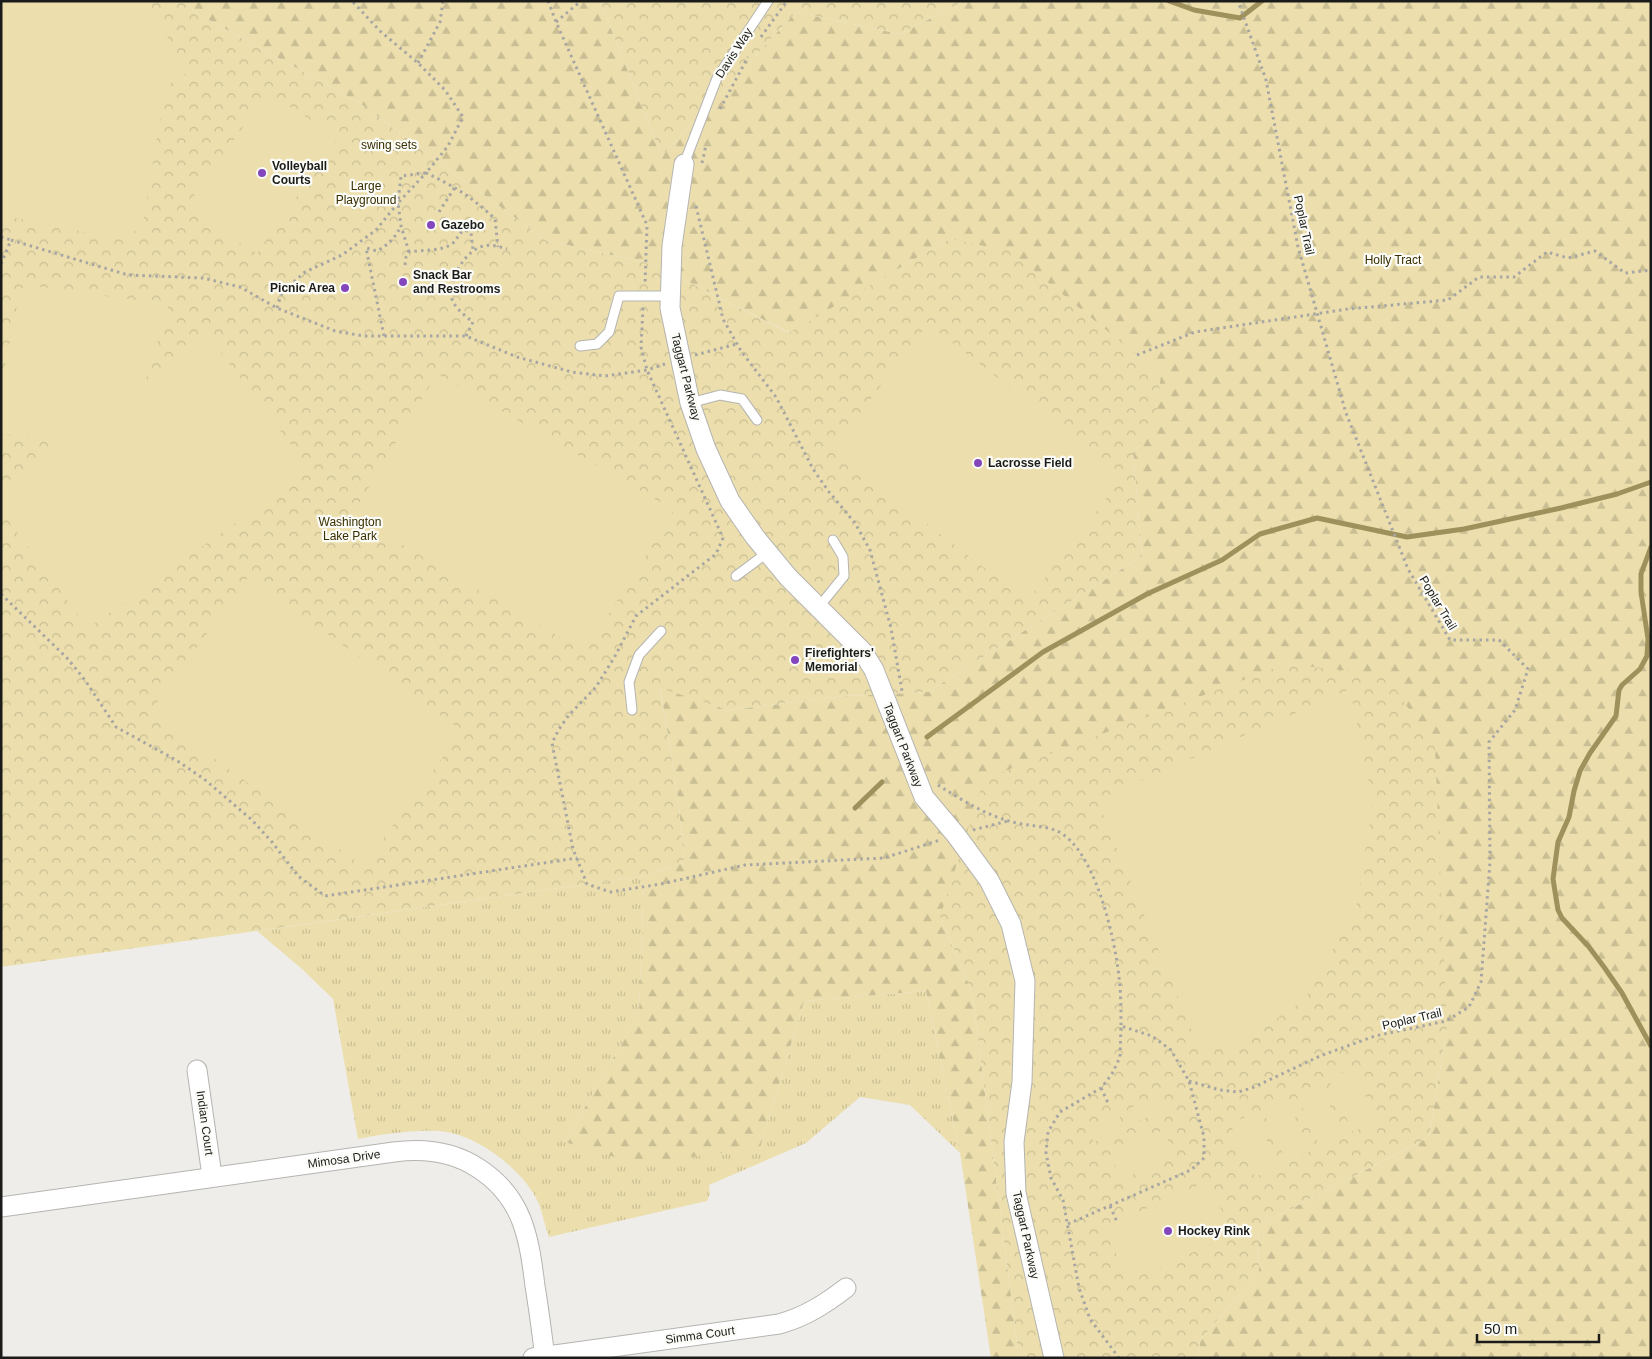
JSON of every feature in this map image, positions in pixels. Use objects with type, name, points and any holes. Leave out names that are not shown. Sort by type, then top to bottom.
[{"type":"street","name":"Taggart Parkway","points":[[693,164],[672,246],[670,308],[690,403],[706,449],[730,500],[755,538],[788,577],[863,652],[874,670],[924,797],[956,835],[989,880],[1011,924],[1025,981],[1022,1082],[1014,1142],[1016,1193],[1054,1358]]},
{"type":"street","name":"Indian Court","points":[[197,1070],[212,1176]]},
{"type":"street","name":"Mimosa Drive","points":[[1,1207],[408,1150],[435,1151],[461,1158],[485,1172],[495,1181],[512,1200],[524,1225],[532,1258],[541,1357]]},
{"type":"street","name":"Simma Court","points":[[541,1357],[779,1324],[813,1311],[846,1288]]},
{"type":"lane","name":"Davis Way","points":[[693,164],[717,78],[768,1]]},
{"type":"lane","points":[[580,346],[597,344],[609,332],[619,296],[671,296]]},
{"type":"lane","points":[[690,403],[720,395],[742,399],[757,420]]},
{"type":"lane","points":[[818,608],[844,576],[843,557],[833,540]]},
{"type":"lane","points":[[736,576],[767,553]]},
{"type":"lane","points":[[632,710],[629,682],[640,655],[661,631]]},
{"type":"path","points":[[277,308],[282,292],[305,272],[342,255],[376,230],[448,146],[463,117],[445,90],[418,63],[380,31],[352,1]]},
{"type":"path","points":[[418,63],[440,22],[443,1]]},
{"type":"path","points":[[548,1],[647,225],[641,347],[647,370],[723,538],[716,554],[636,616],[596,687],[559,728],[552,743],[573,849],[587,884],[610,892],[660,884],[745,865],[884,858],[945,838]]},
{"type":"path","points":[[556,22],[581,1]]},
{"type":"path","points":[[757,43],[787,1]]},
{"type":"path","name":"Poplar Trail","points":[[1189,1081],[1220,1090],[1238,1092],[1252,1088],[1320,1056],[1374,1036],[1446,1021],[1470,1007],[1481,982],[1490,862],[1489,742],[1515,710],[1528,669],[1500,640],[1450,640],[1408,569],[1346,413],[1298,247],[1266,80],[1238,1]]},
{"type":"path","points":[[718,112],[751,51]]},
{"type":"path","points":[[693,164],[707,138]]},
{"type":"path","points":[[406,265],[406,257],[409,252],[401,226],[398,204],[401,176],[426,173],[455,187],[477,201],[495,219],[498,247]]},
{"type":"path","points":[[439,212],[455,187]]},
{"type":"path","points":[[695,200],[723,319],[741,351],[776,398],[814,469],[829,492],[855,523],[870,550],[891,628],[904,697]]},
{"type":"path","points":[[366,248],[377,251],[386,246],[395,237],[401,226]]},
{"type":"path","points":[[409,252],[447,247],[454,242],[460,232],[465,230],[471,233],[473,250]]},
{"type":"path","points":[[1,237],[128,274],[203,278],[240,287],[277,308],[335,331],[364,336],[466,336],[517,357],[572,372],[604,376],[647,370]]},
{"type":"path","points":[[1,264],[10,240]]},
{"type":"path","points":[[364,240],[384,336]]},
{"type":"path","points":[[466,336],[473,322],[462,314],[451,297],[458,271],[464,259],[473,250],[484,246],[507,249]]},
{"type":"path","points":[[1137,355],[1195,332],[1348,309],[1448,300],[1479,277],[1514,277],[1547,252],[1568,258],[1595,251],[1625,273],[1651,270]]},
{"type":"path","points":[[1,594],[67,658],[116,726],[176,760],[210,784],[252,820],[298,876],[325,896],[577,858]]},
{"type":"path","points":[[936,784],[964,801],[1008,821],[1057,831],[1072,842],[1088,863],[1110,928],[1119,976],[1120,1057],[1112,1074],[1101,1088],[1060,1112],[1048,1132],[1046,1153],[1051,1178],[1063,1200],[1079,1288],[1090,1319],[1117,1357]]},
{"type":"path","points":[[968,831],[1008,821]]},
{"type":"path","points":[[1068,1224],[1191,1170],[1204,1158],[1204,1137],[1189,1081],[1171,1050],[1152,1036],[1121,1026]]},
{"type":"path","points":[[1101,1088],[1109,1105]]},
{"type":"path","points":[[1110,1206],[1117,1222]]},
{"type":"green space","name":"Washington Lake Park","points":[[1,1],[187,1],[196,13],[358,102],[545,240],[655,265],[789,333],[949,239],[1010,251],[1161,375],[1154,428],[1133,452],[1142,556],[928,692],[846,696],[728,710],[660,688],[678,797],[684,862],[644,876],[1,967]]},
{"type":"green space","points":[[1,1],[146,1],[188,72],[165,87],[143,225],[123,240],[1,215]]},
{"type":"green space","name":"Holly Tract","points":[[187,1],[600,1],[662,156],[796,12],[900,34],[964,1],[1651,1],[1651,1357],[1198,1358],[1200,1340],[1259,1272],[1258,1226],[1429,1137],[1447,1028],[1446,1021],[940,917],[972,991],[1019,1358],[991,1358],[960,1153],[926,991],[804,1001],[760,1148],[638,1164],[565,1142],[639,1013],[644,876],[684,862],[678,797],[660,687],[728,710],[846,696],[928,692],[1142,556],[1133,452],[1154,427],[949,239],[790,333],[655,265],[545,240],[358,102],[196,13]]},
{"type":"green space","points":[[600,1],[964,1],[900,34],[796,12],[662,156]]},
{"type":"green space","name":"Volleyball Courts","points":[[268,92],[338,138],[257,253],[185,208]]},
{"type":"green space","points":[[28,285],[169,305],[145,382],[209,337],[310,470],[88,628],[1,511],[1,486],[70,436],[1,434],[1,387],[20,290]]},
{"type":"green space","name":"Lacrosse Field","points":[[928,324],[1124,476],[1027,601],[832,450]]},
{"type":"green space","points":[[437,374],[674,510],[585,652],[352,515]]},
{"type":"green space","points":[[248,577],[462,731],[363,866],[150,712]]},
{"type":"green space","points":[[1285,664],[1386,675],[1435,748],[1447,1028],[1429,1137],[1258,1226],[1259,1272],[1200,1340],[1198,1358],[1019,1358],[972,991],[940,917],[984,779]]},
{"type":"green space","points":[[1350,689],[1373,803],[1356,908],[1305,999],[1242,1043],[1201,1053],[1097,800]]},
{"type":"green space","points":[[644,876],[639,1013],[565,1142],[760,1148],[804,1001],[926,991],[960,1153],[910,1105],[860,1097],[806,1143],[709,1185],[710,1194],[707,1201],[549,1237],[539,1204],[522,1178],[497,1155],[467,1138],[452,1133],[417,1131],[358,1139],[333,999],[302,969],[257,931]]},
{"type":"green space","points":[[1352,1068],[1377,1121],[1353,1132],[1328,1079]]},
{"type":"green space","points":[[1319,1083],[1344,1136],[1320,1147],[1296,1094]]},
{"type":"green space","points":[[1159,1095],[1165,1109],[1135,1123],[1128,1109]]},
{"type":"green space","points":[[1286,1098],[1311,1151],[1287,1162],[1262,1109]]},
{"type":"green space","points":[[1118,1113],[1124,1128],[1094,1142],[1087,1127]]},
{"type":"green space","points":[[1254,1113],[1279,1166],[1255,1177],[1230,1124]]},
{"type":"green space","points":[[1163,1130],[1175,1155],[1122,1180],[1110,1154]]},
{"type":"green space","name":"Hockey Rink","points":[[1201,1184],[1212,1188],[1229,1227],[1225,1238],[1135,1278],[1125,1274],[1107,1234],[1112,1224]]},
{"type":"waterway","points":[[1169,1],[1194,10],[1240,18],[1262,1]]},
{"type":"waterway","points":[[927,737],[1043,652],[1147,594],[1222,560],[1260,534],[1317,518],[1407,537],[1464,529],[1561,508],[1617,494],[1651,482]]},
{"type":"waterway","points":[[1651,547],[1641,574],[1641,592],[1648,639],[1647,656],[1640,669],[1619,690],[1616,716],[1580,771],[1569,817],[1558,842],[1553,879],[1558,910],[1562,918],[1589,947],[1604,967],[1622,993],[1651,1046]]},
{"type":"waterway","points":[[855,808],[882,782]]},
{"type":"place","name":"Volleyball Courts","points":[[262,173]]},
{"type":"place","name":"Gazebo","points":[[431,225]]},
{"type":"place","name":"Snack Bar and Restrooms","points":[[403,282]]},
{"type":"place","name":"Picnic Area","points":[[345,288]]},
{"type":"place","name":"Lacrosse Field","points":[[978,463]]},
{"type":"place","name":"Firefighters' Memorial","points":[[795,660]]},
{"type":"place","name":"Hockey Rink","points":[[1168,1231]]},
{"type":"park label","name":"swing sets","points":[[389,145]]},
{"type":"park label","name":"Large Playground","points":[[366,193]]}]
